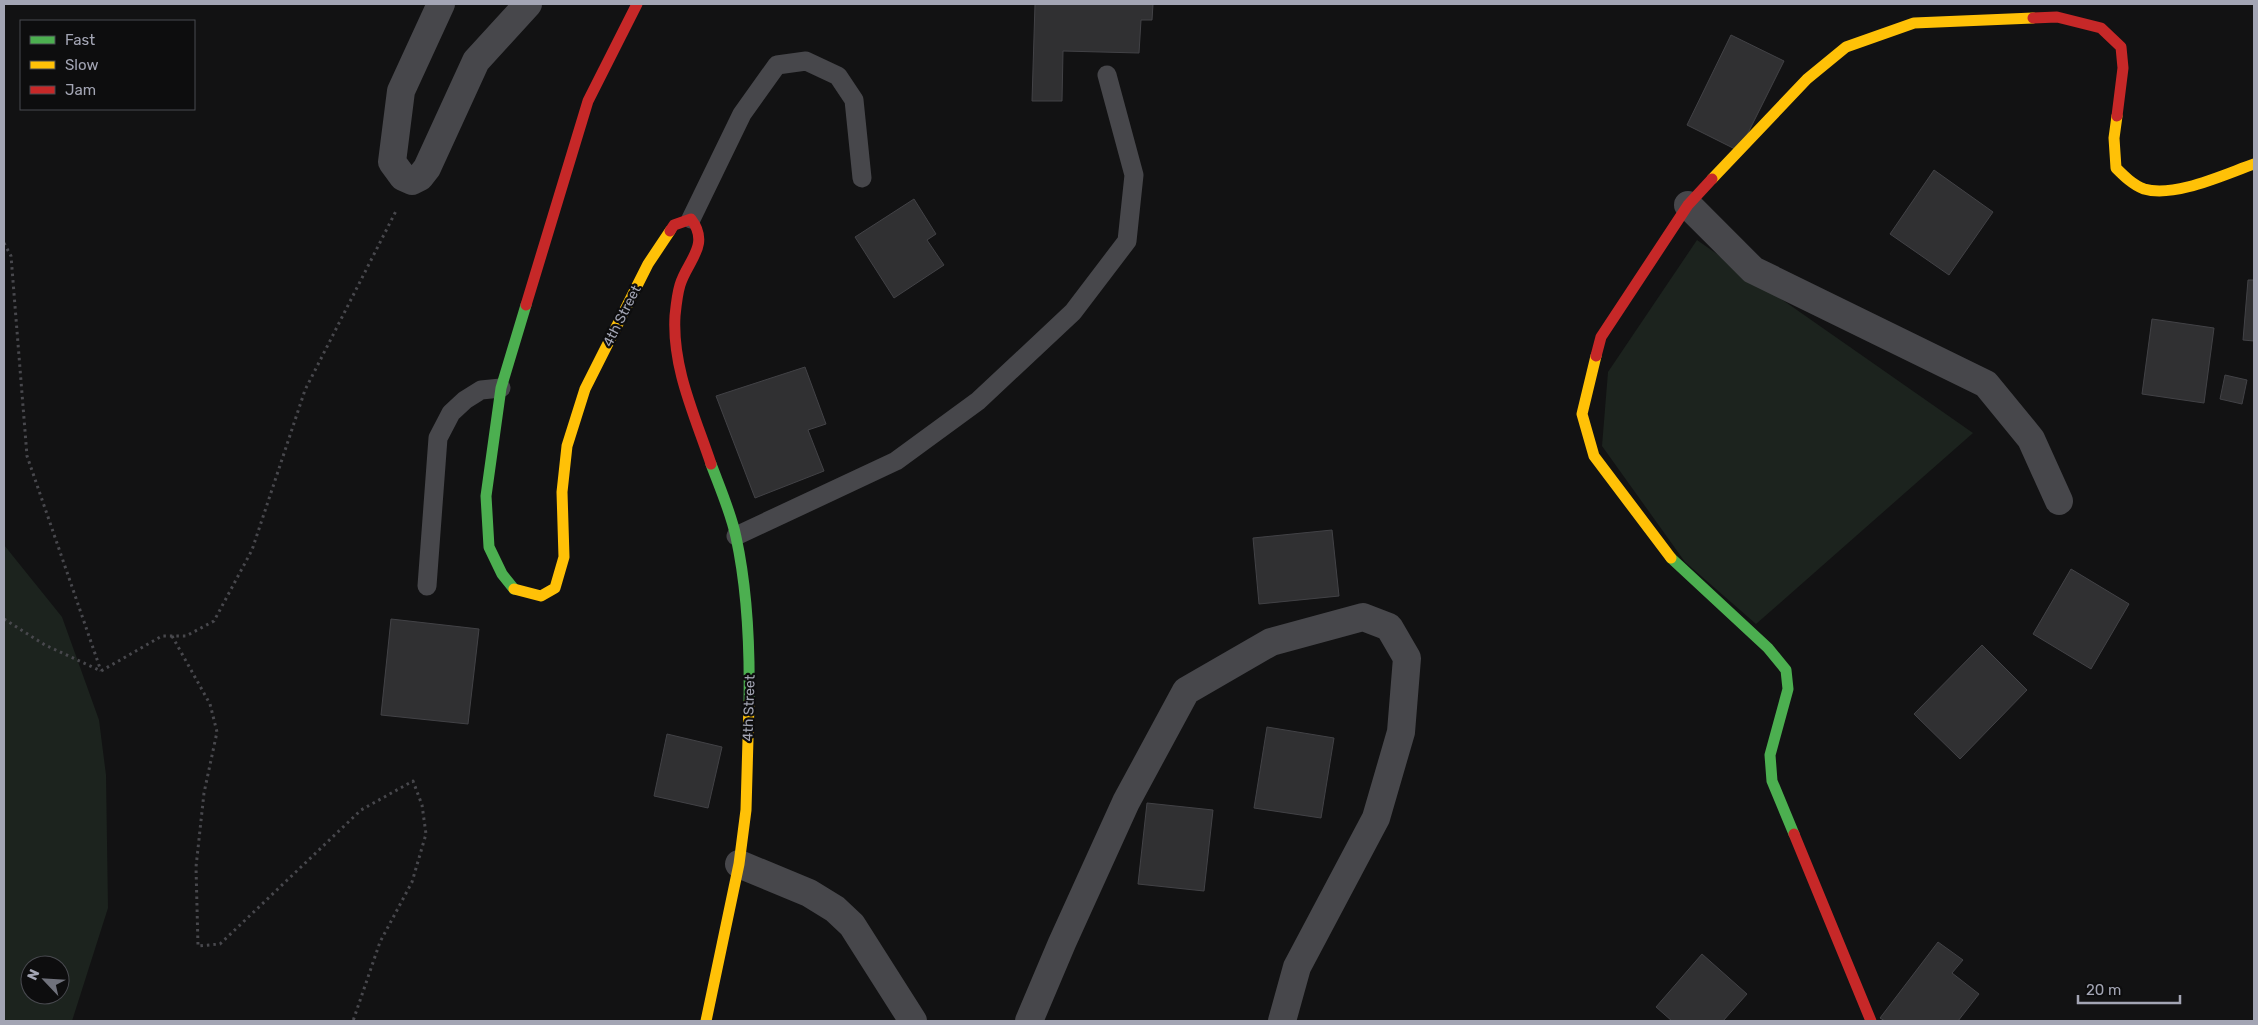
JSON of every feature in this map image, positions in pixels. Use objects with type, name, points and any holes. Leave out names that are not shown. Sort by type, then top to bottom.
[{"type":"street","points":[[442,4],[401,91],[392,162],[403,177],[412,181],[420,177],[427,168],[476,60],[528,4]]},
{"type":"street","name":"4th Street","points":[[636,4],[628,25],[588,101],[501,388],[486,496],[489,547],[502,574],[514,589],[541,596],[555,588],[564,557],[562,492],[567,446],[585,389],[648,264],[674,225],[690,219],[698,228],[698,246],[680,285],[675,316],[677,364],[736,536],[744,587],[750,647],[746,810],[739,864],[706,1021]]},
{"type":"street","points":[[1871,1021],[1772,781],[1770,755],[1788,689],[1786,670],[1768,648],[1670,558],[1594,456],[1582,414],[1601,337],[1688,205],[1807,79],[1846,47],[1914,23],[2056,17],[2101,28],[2121,47],[2123,68],[2114,138],[2116,168],[2130,182],[2151,190],[2166,189],[2189,185],[2254,164]]},
{"type":"street","points":[[1688,205],[1753,270],[1986,384],[2031,440],[2059,501]]},
{"type":"street","points":[[1029,1021],[1126,802],[1186,691],[1271,642],[1363,617],[1389,627],[1407,658],[1402,732],[1376,818],[1297,967],[1282,1021]]},
{"type":"street","points":[[739,864],[809,893],[835,908],[852,925],[913,1021]]},
{"type":"lane","points":[[690,219],[742,114],[777,65],[806,61],[838,76],[854,100],[862,178]]},
{"type":"lane","points":[[736,536],[896,461],[978,401],[1073,312],[1127,241],[1134,175],[1107,76]]},
{"type":"lane","points":[[427,586],[438,438],[451,413],[465,400],[481,390],[501,388]]},
{"type":"path","points":[[101,672],[162,636],[186,636],[214,621],[252,550],[305,390],[412,181]]},
{"type":"path","points":[[4,243],[11,256],[26,456],[101,672]]},
{"type":"path","points":[[4,619],[45,645],[101,672]]},
{"type":"path","points":[[172,636],[210,704],[217,732],[204,794],[196,867],[198,946],[220,944],[360,810],[413,782],[422,805],[426,834],[412,882],[380,942],[353,1021]]},
{"type":"shaded area","points":[[1697,240],[1973,433],[1756,624],[1685,562],[1602,446],[1608,372]]},
{"type":"shaded area","points":[[4,545],[62,617],[99,720],[106,775],[108,908],[72,1021],[4,1021]]},
{"type":"building","points":[[1035,4],[1153,4],[1152,20],[1141,20],[1139,53],[1063,51],[1062,101],[1032,101]]},
{"type":"building","points":[[1731,35],[1784,61],[1739,151],[1687,125]]},
{"type":"building","points":[[1934,170],[1993,212],[1949,275],[1890,234]]},
{"type":"building","points":[[914,199],[936,234],[927,240],[944,265],[894,298],[855,237]]},
{"type":"building","points":[[2248,280],[2254,280],[2254,341],[2243,340]]},
{"type":"building","points":[[2152,319],[2214,328],[2204,403],[2142,394]]},
{"type":"building","points":[[805,367],[826,424],[808,430],[824,471],[755,498],[716,396]]},
{"type":"building","points":[[2225,375],[2247,380],[2242,404],[2220,399]]},
{"type":"building","points":[[1332,530],[1339,596],[1259,604],[1253,538]]},
{"type":"building","points":[[2071,569],[2129,604],[2091,669],[2033,634]]},
{"type":"building","points":[[391,619],[479,629],[468,724],[381,715]]},
{"type":"building","points":[[1982,645],[2027,690],[1960,759],[1914,714]]},
{"type":"building","points":[[1267,727],[1334,738],[1321,818],[1254,808]]},
{"type":"building","points":[[667,734],[722,747],[708,808],[654,796]]},
{"type":"building","points":[[1147,803],[1213,810],[1204,891],[1138,884]]},
{"type":"building","points":[[1938,942],[1963,960],[1952,973],[1979,994],[1958,1021],[1885,1021],[1880,1018]]},
{"type":"building","points":[[1702,954],[1747,994],[1723,1021],[1672,1021],[1656,1007]]},
{"type":"traffic: fast","points":[[514,589],[502,574],[489,547],[486,496],[501,388],[526,305]]},
{"type":"traffic: fast","points":[[711,464],[731,519],[740,558],[747,620],[749,703]]},
{"type":"traffic: fast","points":[[1671,558],[1768,648],[1786,670],[1788,689],[1770,755],[1772,781],[1794,834]]},
{"type":"traffic: slow","points":[[1712,179],[1807,79],[1846,47],[1914,23],[2033,18]]},
{"type":"traffic: slow","points":[[2117,116],[2114,138],[2116,168],[2132,183],[2144,189],[2156,191],[2185,188],[2254,164]]},
{"type":"traffic: slow","points":[[514,589],[541,596],[555,588],[564,557],[562,492],[567,446],[585,389],[648,264],[670,231]]},
{"type":"traffic: slow","points":[[1596,356],[1582,414],[1594,456],[1671,558]]},
{"type":"traffic: slow","points":[[706,1021],[739,864],[746,810],[749,703]]},
{"type":"traffic: jam","points":[[526,305],[588,101],[637,4]]},
{"type":"traffic: jam","points":[[2033,18],[2057,17],[2101,28],[2121,47],[2123,68],[2117,116]]},
{"type":"traffic: jam","points":[[1596,356],[1601,337],[1688,205],[1712,179]]},
{"type":"traffic: jam","points":[[670,231],[674,225],[691,219],[697,228],[699,237],[696,253],[683,276],[679,289],[675,316],[675,335],[677,354],[686,392],[711,464]]},
{"type":"traffic: jam","points":[[1794,834],[1871,1021]]}]
